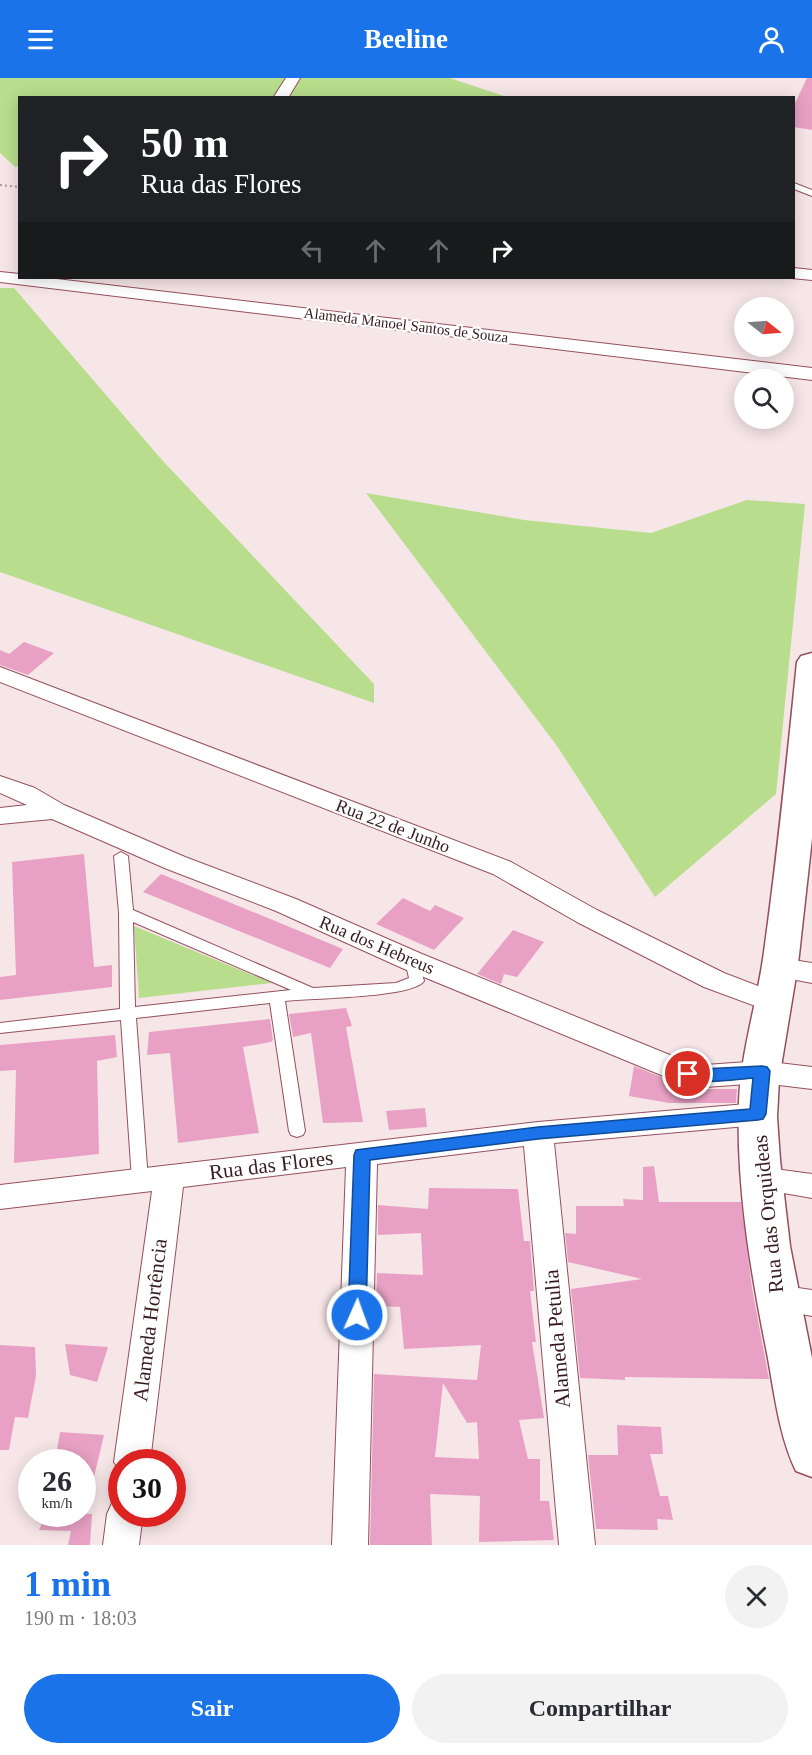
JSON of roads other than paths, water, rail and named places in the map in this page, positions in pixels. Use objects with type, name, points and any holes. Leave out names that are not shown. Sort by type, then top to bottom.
[{"type":"street","points":[[281,96],[293,78]]},
{"type":"street","points":[[795,273],[812,275]]},
{"type":"street","name":"Alameda Manoel Santos de Souza","points":[[0,277],[812,374]]},
{"type":"street","name":"Rua das Orquideas","points":[[810,1441],[795,1301],[761,1179],[758,1114],[762,1071],[789,981],[803,863],[812,662]]},
{"type":"street","name":"Rua 22 de Junho","points":[[0,674],[502,868],[587,916],[742,992],[789,981]]},
{"type":"street","name":"Rua dos Hebreus","points":[[0,784],[55,811],[176,863],[286,905],[412,961],[688,1074],[705,1076],[762,1071],[812,1078]]},
{"type":"street","points":[[0,797],[26,795]]},
{"type":"street","points":[[0,816],[55,811]]},
{"type":"street","name":"Rua das Flores","points":[[0,1197],[538,1133],[758,1114]]},
{"type":"street","name":"Alameda Petulia","points":[[538,1133],[577,1545]]},
{"type":"street","points":[[350,1545],[362,1155]]},
{"type":"street","name":"Alameda Hortência","points":[[133,1449],[154,1179]]},
{"type":"street","points":[[761,1179],[812,1186]]},
{"type":"street","points":[[121,1545],[123,1527]]},
{"type":"lane","points":[[795,186],[812,193]]},
{"type":"lane","points":[[122,856],[126,914],[128,1015],[154,1179]]},
{"type":"lane","points":[[126,914],[311,993]]},
{"type":"lane","points":[[0,1028],[311,993],[397,988],[417,981],[412,961]]},
{"type":"lane","points":[[277,997],[297,1131]]}]
